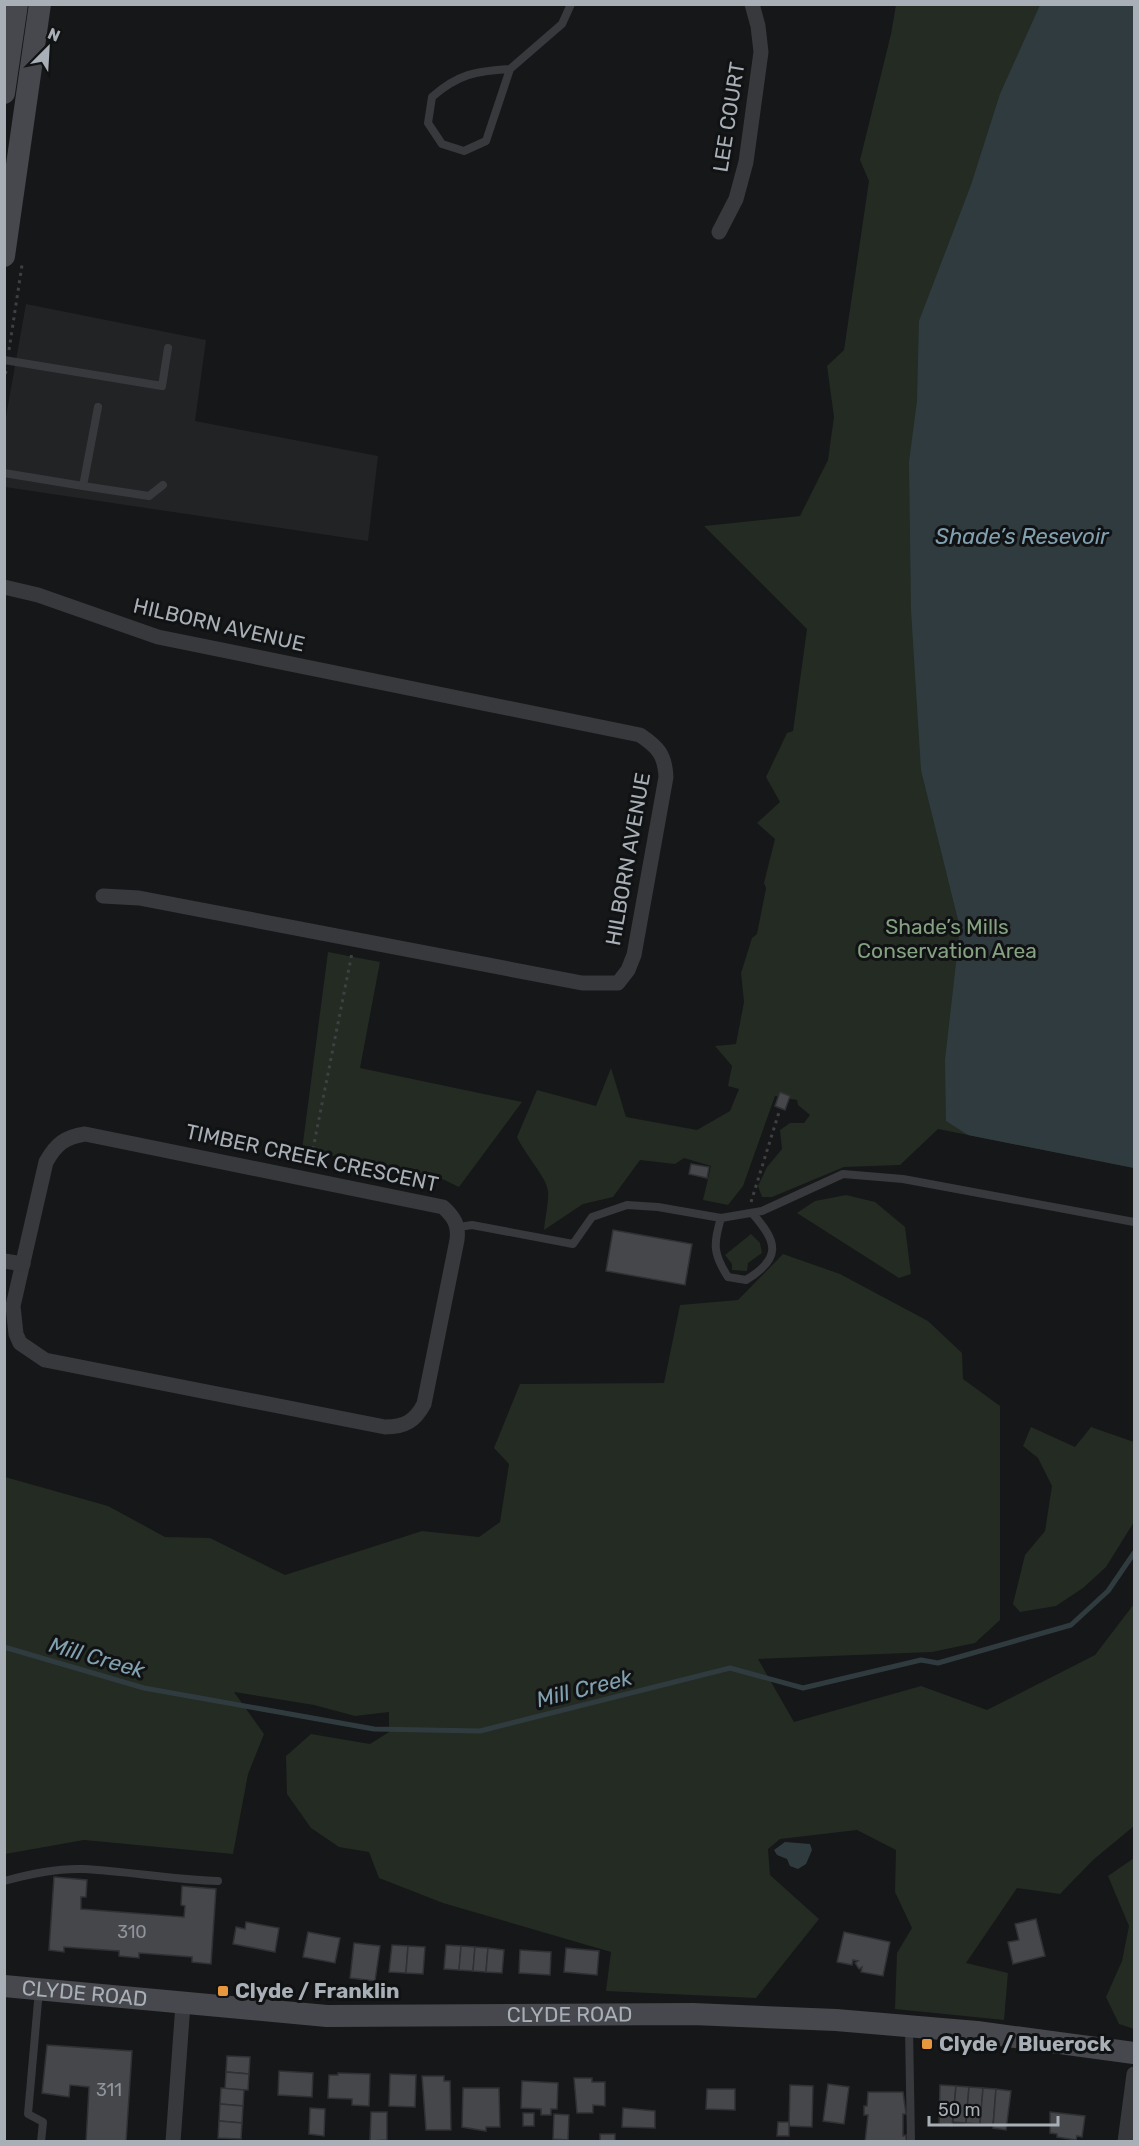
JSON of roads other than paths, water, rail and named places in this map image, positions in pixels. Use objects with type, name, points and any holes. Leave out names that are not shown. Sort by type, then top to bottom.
[{"type":"main road","points":[[4,93],[17,4]]},
{"type":"main road","points":[[4,256],[39,4]]},
{"type":"main road","name":"CLYDE ROAD","points":[[4,1986],[327,2016],[693,2014],[836,2020],[909,2026],[1134,2052]]},
{"type":"street","name":"LEE COURT","points":[[718,232],[736,199],[746,162],[761,52],[758,26],[752,4]]},
{"type":"street","name":"HILBORN AVENUE","points":[[4,587],[38,595],[158,637],[640,735],[656,745],[665,759],[666,777],[634,955],[628,970],[618,983],[582,983],[139,898],[103,896]]},
{"type":"street","name":"TIMBER CREEK CRESCENT","points":[[102,1136],[432,1203],[443,1207],[452,1215],[459,1227],[424,1404],[411,1421],[399,1427],[385,1427],[45,1360],[20,1343],[16,1334],[13,1305],[46,1162],[54,1147],[68,1137],[102,1136]]},
{"type":"street","points":[[4,1261],[23,1264]]},
{"type":"street","points":[[173,2142],[183,2004]]},
{"type":"street","points":[[1125,2142],[1134,2074]]},
{"type":"lane","points":[[510,69],[481,70],[451,80],[432,97],[428,123],[442,144],[464,151],[486,141],[510,69],[562,24],[571,4]]},
{"type":"lane","points":[[4,360],[162,386],[168,348]]},
{"type":"lane","points":[[83,486],[98,407]]},
{"type":"lane","points":[[4,473],[148,496],[163,485]]},
{"type":"lane","points":[[459,1227],[472,1225],[573,1244],[592,1217],[627,1205],[658,1207],[721,1218],[762,1211],[843,1174],[903,1179],[1134,1222]]},
{"type":"lane","points":[[721,1218],[715,1237],[716,1259],[728,1277],[746,1280],[766,1268],[772,1251],[768,1231],[752,1213]]},
{"type":"lane","points":[[4,1881],[33,1873],[81,1869],[177,1880],[218,1881]]},
{"type":"lane","points":[[39,1989],[28,2114],[43,2122],[41,2142]]},
{"type":"lane","points":[[909,2026],[911,2142]]},
{"type":"water","name":"Shade’s Resevoir","points":[[1040,5],[1134,5],[1134,1168],[968,1135],[946,1121],[945,1060],[960,928],[921,770],[911,610],[909,462],[917,401],[919,321],[971,185],[1000,94]]},
{"type":"water","points":[[785,1842],[810,1844],[812,1850],[806,1864],[798,1869],[790,1866],[787,1859],[777,1855],[774,1850]]},
{"type":"waterway","name":"Mill Creek","points":[[4,1647],[144,1688],[374,1729],[480,1731],[730,1668],[803,1688],[921,1660],[938,1663],[1071,1625],[1108,1591],[1134,1553]]},
{"type":"place","name":"Clyde / Franklin","points":[[223,1991]]},
{"type":"place","name":"Clyde / Bluerock","points":[[927,2044]]},
{"type":"park label","name":"Shade’s Mills Conservation Area","points":[[947,939]]}]
